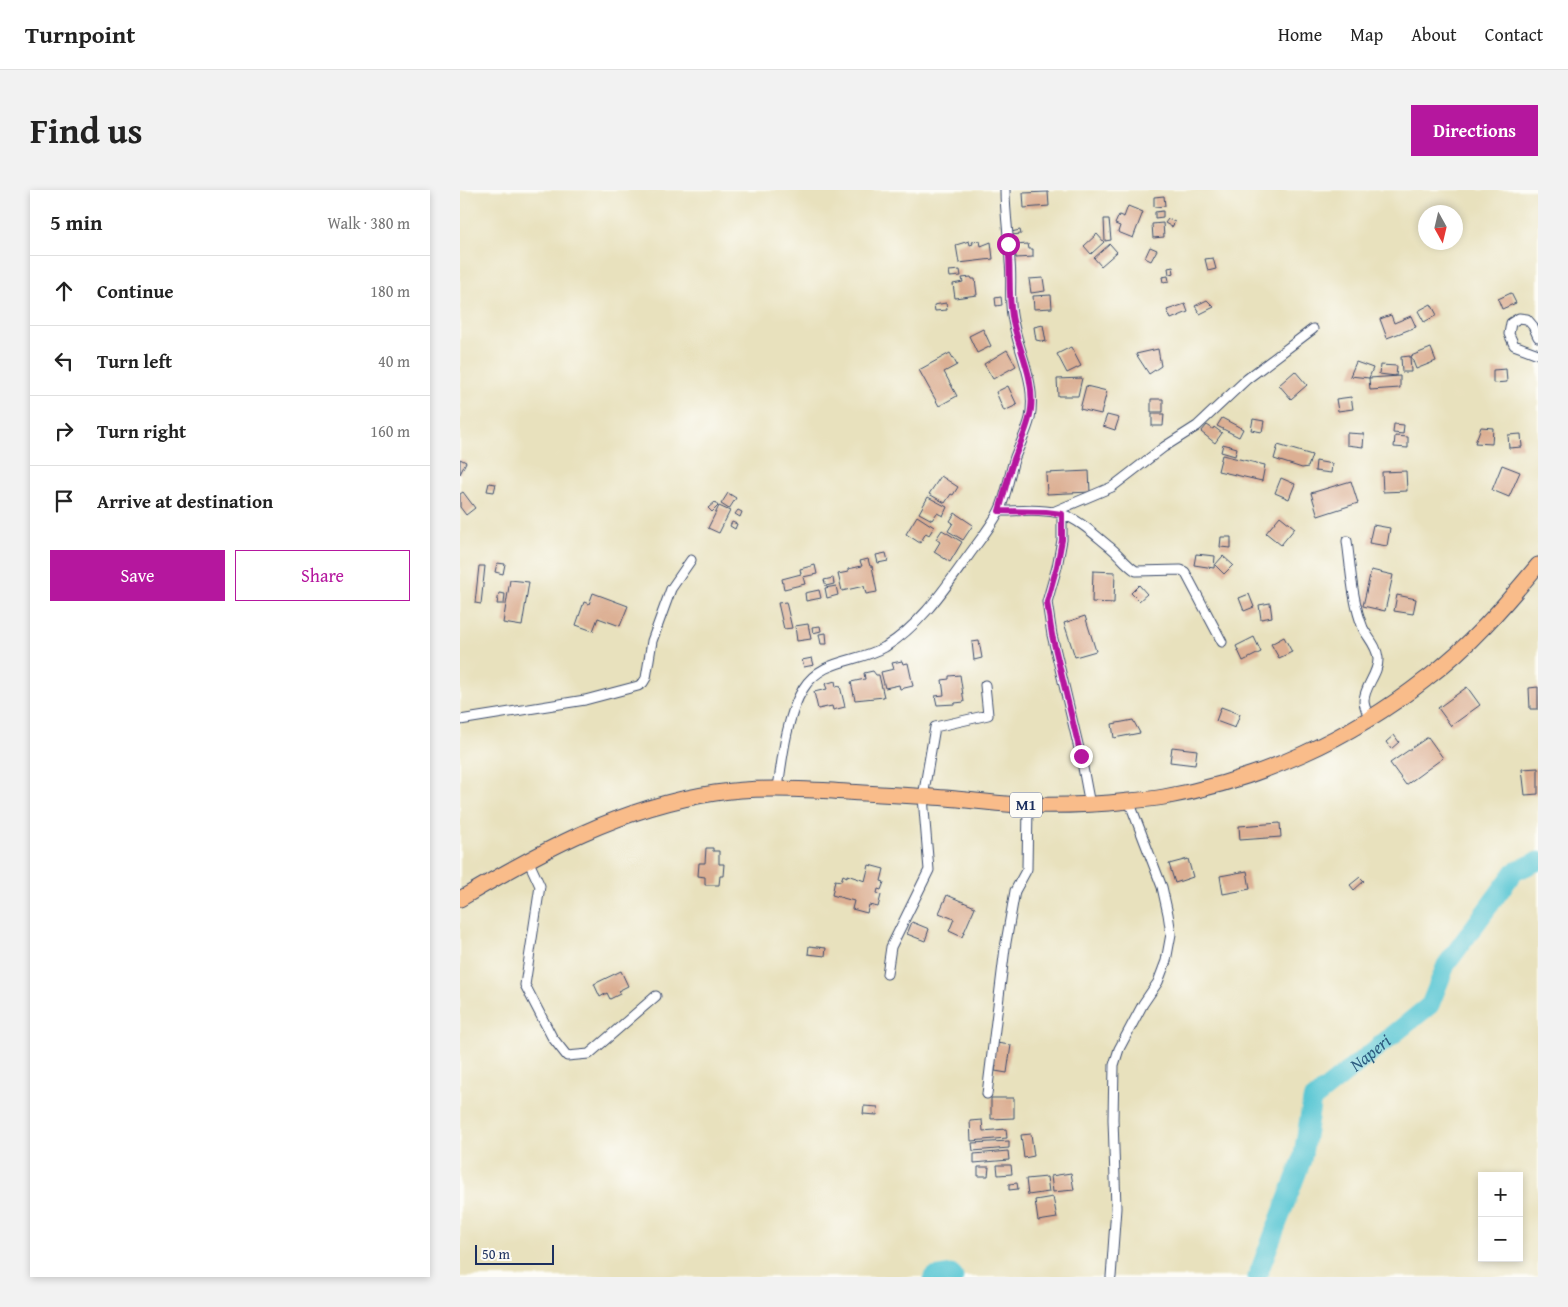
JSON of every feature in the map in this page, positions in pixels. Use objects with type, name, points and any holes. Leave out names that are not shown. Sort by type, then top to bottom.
[{"type":"highway","name":"M1","points":[[460,899],[567,840],[616,819],[658,804],[717,793],[778,788],[1028,805],[1090,805],[1163,798],[1275,767],[1370,720],[1428,678],[1470,641],[1507,603],[1538,565]]},
{"type":"street","points":[[778,788],[784,747],[803,689],[819,672],[840,662],[876,651],[905,633],[924,614],[947,585],[999,511],[1032,407],[1030,378],[1016,337],[1012,316],[1010,299],[1011,263],[1005,190]]},
{"type":"street","points":[[1538,337],[1527,319],[1519,318],[1511,323],[1510,334],[1514,345],[1538,354]]},
{"type":"street","points":[[1057,513],[1112,487],[1164,447],[1197,426],[1247,379],[1312,330]]},
{"type":"street","points":[[999,511],[1057,513],[1083,526],[1136,571],[1177,569],[1185,572],[1222,642]]},
{"type":"street","points":[[1057,513],[1062,540],[1047,602],[1052,635],[1081,756],[1090,805]]},
{"type":"street","points":[[1347,541],[1356,602],[1363,628],[1376,649],[1378,659],[1377,670],[1364,702],[1370,720]]},
{"type":"street","points":[[460,720],[585,700],[643,683],[646,678],[652,641],[671,589],[691,560]]},
{"type":"street","points":[[887,974],[891,947],[928,870],[923,797],[934,727],[988,715],[984,685]]},
{"type":"street","points":[[1111,1277],[1116,1208],[1113,1119],[1114,1066],[1119,1049],[1142,1004],[1158,982],[1166,962],[1171,934],[1162,887],[1129,801]]},
{"type":"street","points":[[987,1094],[1005,948],[1015,891],[1027,868],[1028,805]]},
{"type":"street","points":[[528,860],[540,886],[525,985],[552,1037],[568,1056],[590,1054],[656,996]]},
{"type":"building","points":[[1048,192],[1049,206],[1024,208],[1023,193]]},
{"type":"building","points":[[1164,196],[1165,206],[1154,207],[1154,197]]},
{"type":"building","points":[[1128,206],[1143,212],[1133,238],[1118,232],[1120,226],[1115,224],[1119,215],[1124,217]]},
{"type":"building","points":[[1163,211],[1163,217],[1155,218],[1155,212]]},
{"type":"building","points":[[1104,219],[1109,219],[1111,240],[1105,241]]},
{"type":"building","points":[[1168,219],[1175,222],[1172,227],[1165,223]]},
{"type":"building","points":[[1163,223],[1164,237],[1153,238],[1152,224]]},
{"type":"building","points":[[1020,230],[1021,234],[1011,235],[1011,232]]},
{"type":"building","points":[[1097,234],[1104,242],[1091,254],[1084,246]]},
{"type":"building","points":[[969,241],[970,245],[973,244],[972,242],[980,241],[981,246],[991,242],[993,259],[959,263],[956,245]]},
{"type":"building","points":[[1028,244],[1029,249],[1033,249],[1033,257],[1016,258],[1015,245]]},
{"type":"building","points":[[1110,244],[1117,252],[1101,266],[1094,258]]},
{"type":"building","points":[[1150,247],[1157,250],[1151,261],[1145,258]]},
{"type":"building","points":[[1213,258],[1216,269],[1208,271],[1205,259]]},
{"type":"building","points":[[1173,267],[1174,273],[1169,274],[1168,268]]},
{"type":"building","points":[[960,270],[961,276],[950,277],[949,271]]},
{"type":"building","points":[[1168,276],[1169,281],[1163,282],[1162,277]]},
{"type":"building","points":[[971,277],[975,279],[977,295],[955,298],[953,284],[963,282],[962,278]]},
{"type":"building","points":[[1043,278],[1045,291],[1031,293],[1029,279]]},
{"type":"building","points":[[1511,293],[1516,303],[1502,309],[1498,299]]},
{"type":"building","points":[[1051,295],[1052,308],[1034,309],[1033,296]]},
{"type":"building","points":[[1001,297],[1002,305],[996,306],[995,298]]},
{"type":"building","points":[[1207,300],[1214,307],[1200,314],[1195,306]]},
{"type":"building","points":[[946,303],[947,310],[935,311],[934,305]]},
{"type":"building","points":[[1185,304],[1188,312],[1171,319],[1167,310]]},
{"type":"building","points":[[1431,304],[1437,315],[1424,322],[1418,311]]},
{"type":"building","points":[[1391,315],[1394,323],[1411,316],[1416,327],[1387,338],[1380,319]]},
{"type":"building","points":[[1043,325],[1046,342],[1036,340],[1034,327]]},
{"type":"building","points":[[983,329],[991,346],[977,353],[969,336]]},
{"type":"building","points":[[1071,347],[1081,366],[1067,373],[1057,354]]},
{"type":"building","points":[[1431,348],[1436,361],[1416,369],[1411,356]]},
{"type":"building","points":[[1158,349],[1161,366],[1149,374],[1136,354]]},
{"type":"building","points":[[1007,350],[1016,366],[993,379],[984,364]]},
{"type":"building","points":[[950,353],[957,365],[944,372],[957,396],[939,406],[919,370]]},
{"type":"building","points":[[1410,356],[1411,372],[1402,372],[1401,357]]},
{"type":"building","points":[[1356,362],[1373,368],[1369,378],[1350,376]]},
{"type":"building","points":[[1380,365],[1397,366],[1396,376],[1379,374]]},
{"type":"building","points":[[1506,369],[1507,382],[1493,383],[1493,370]]},
{"type":"building","points":[[1295,371],[1307,385],[1291,399],[1279,385]]},
{"type":"building","points":[[1400,376],[1400,388],[1370,390],[1369,378]]},
{"type":"building","points":[[1082,378],[1078,396],[1058,396],[1057,379]]},
{"type":"building","points":[[1008,386],[1017,405],[1004,411],[996,392]]},
{"type":"building","points":[[1086,386],[1107,391],[1101,414],[1080,409]]},
{"type":"building","points":[[1351,397],[1353,409],[1338,411],[1336,399]]},
{"type":"building","points":[[1151,399],[1163,399],[1163,412],[1151,412]]},
{"type":"building","points":[[1152,414],[1164,414],[1163,426],[1152,426]]},
{"type":"building","points":[[1107,415],[1119,418],[1115,430],[1103,426]]},
{"type":"building","points":[[1222,418],[1243,429],[1239,437],[1217,426]]},
{"type":"building","points":[[1253,419],[1264,421],[1262,432],[1251,430]]},
{"type":"building","points":[[1394,424],[1404,425],[1403,434],[1393,433]]},
{"type":"building","points":[[1207,425],[1213,429],[1214,427],[1222,433],[1215,443],[1201,432]]},
{"type":"building","points":[[1481,427],[1493,428],[1492,444],[1475,443]]},
{"type":"building","points":[[1347,433],[1364,434],[1363,447],[1347,445]]},
{"type":"building","points":[[1521,434],[1522,447],[1509,448],[1508,435]]},
{"type":"building","points":[[1395,436],[1408,437],[1408,448],[1394,447]]},
{"type":"building","points":[[1223,444],[1237,448],[1235,456],[1221,452]]},
{"type":"building","points":[[1278,445],[1312,455],[1308,467],[1302,468],[1274,459]]},
{"type":"building","points":[[1222,455],[1265,465],[1262,481],[1218,471]]},
{"type":"building","points":[[460,459],[466,462],[460,474]]},
{"type":"building","points":[[1316,461],[1332,464],[1331,473],[1315,471]]},
{"type":"building","points":[[1502,465],[1520,472],[1509,497],[1492,490]]},
{"type":"building","points":[[1089,471],[1090,492],[1047,494],[1046,473]]},
{"type":"building","points":[[1406,471],[1407,491],[1383,492],[1382,472]]},
{"type":"building","points":[[941,476],[958,487],[945,503],[929,494]]},
{"type":"building","points":[[1281,478],[1295,484],[1289,499],[1275,493]]},
{"type":"building","points":[[1351,481],[1358,503],[1318,516],[1311,493]]},
{"type":"building","points":[[489,483],[496,484],[494,492],[487,491]]},
{"type":"building","points":[[463,492],[475,508],[466,515],[460,507],[460,494]]},
{"type":"building","points":[[728,493],[736,498],[729,509],[721,504]]},
{"type":"building","points":[[928,497],[947,507],[943,516],[937,513],[932,520],[919,513]]},
{"type":"building","points":[[715,502],[718,506],[712,512],[708,508]]},
{"type":"building","points":[[719,506],[730,511],[719,533],[708,528]]},
{"type":"building","points":[[738,510],[742,512],[740,517],[735,514]]},
{"type":"building","points":[[955,513],[973,525],[963,540],[948,531],[953,523],[950,521]]},
{"type":"building","points":[[917,516],[934,527],[929,535],[926,533],[920,543],[906,534]]},
{"type":"building","points":[[1280,516],[1295,528],[1281,545],[1266,533]]},
{"type":"building","points":[[732,522],[737,524],[735,529],[730,526]]},
{"type":"building","points":[[1373,525],[1390,528],[1387,546],[1369,543]]},
{"type":"building","points":[[942,530],[962,542],[950,562],[934,552],[940,542],[936,539]]},
{"type":"building","points":[[1221,537],[1231,537],[1231,548],[1220,547]]},
{"type":"building","points":[[886,553],[888,561],[878,563],[876,555]]},
{"type":"building","points":[[1196,554],[1215,556],[1214,568],[1194,565]]},
{"type":"building","points":[[1223,556],[1233,565],[1224,574],[1215,565]]},
{"type":"building","points":[[868,559],[870,566],[872,566],[877,592],[866,594],[864,586],[842,591],[838,574],[848,572],[848,569],[862,566],[860,561]]},
{"type":"building","points":[[497,563],[505,564],[503,574],[495,572]]},
{"type":"building","points":[[815,565],[817,574],[803,577],[805,584],[784,589],[782,579],[801,574],[800,569]]},
{"type":"building","points":[[479,566],[485,566],[481,604],[475,603]]},
{"type":"building","points":[[1371,570],[1393,575],[1385,611],[1363,606]]},
{"type":"building","points":[[1093,571],[1115,572],[1114,603],[1092,602]]},
{"type":"building","points":[[833,578],[834,584],[826,586],[824,580]]},
{"type":"building","points":[[510,580],[529,582],[522,626],[503,623]]},
{"type":"building","points":[[1139,585],[1147,594],[1139,601],[1131,593]]},
{"type":"building","points":[[836,586],[838,595],[827,598],[825,588]]},
{"type":"building","points":[[819,590],[821,598],[806,601],[805,593]]},
{"type":"building","points":[[499,593],[505,594],[504,604],[497,604]]},
{"type":"building","points":[[593,593],[628,606],[620,626],[598,618],[593,631],[576,625],[584,602],[589,604]]},
{"type":"building","points":[[1249,594],[1254,607],[1244,611],[1239,598]]},
{"type":"building","points":[[1397,595],[1416,599],[1413,614],[1394,611]]},
{"type":"building","points":[[786,602],[792,628],[784,629],[778,603]]},
{"type":"building","points":[[1270,603],[1272,617],[1261,619],[1259,605]]},
{"type":"building","points":[[1085,616],[1096,651],[1075,657],[1064,623]]},
{"type":"building","points":[[808,624],[811,639],[797,641],[795,626]]},
{"type":"building","points":[[820,626],[821,631],[813,633],[812,627]]},
{"type":"building","points":[[826,633],[827,644],[821,644],[819,634]]},
{"type":"building","points":[[1254,637],[1261,652],[1243,661],[1236,646]]},
{"type":"building","points":[[1284,637],[1292,652],[1279,658],[1271,644]]},
{"type":"building","points":[[979,641],[982,658],[974,660],[972,642]]},
{"type":"building","points":[[812,658],[814,665],[804,667],[802,660]]},
{"type":"building","points":[[902,661],[903,664],[908,663],[913,686],[900,689],[899,685],[885,688],[881,672],[894,669],[892,663]]},
{"type":"building","points":[[873,671],[876,675],[879,675],[884,697],[855,700],[851,682],[865,679],[864,673]]},
{"type":"building","points":[[960,675],[964,702],[937,705],[935,696],[944,695],[942,680],[949,679],[949,676]]},
{"type":"building","points":[[835,681],[836,687],[840,686],[845,707],[833,710],[832,706],[818,709],[814,692],[827,689],[825,684]]},
{"type":"building","points":[[1467,687],[1480,705],[1451,726],[1438,708]]},
{"type":"building","points":[[1538,687],[1538,709],[1530,709],[1529,688]]},
{"type":"building","points":[[1221,707],[1240,714],[1235,728],[1216,721]]},
{"type":"building","points":[[1133,720],[1140,733],[1114,738],[1112,724]]},
{"type":"building","points":[[1394,735],[1399,742],[1391,749],[1386,742]]},
{"type":"building","points":[[1428,737],[1443,758],[1406,785],[1390,763]]},
{"type":"building","points":[[1172,747],[1197,750],[1195,765],[1170,762]]},
{"type":"building","points":[[1538,768],[1538,794],[1525,795],[1522,769]]},
{"type":"building","points":[[1280,823],[1281,837],[1240,840],[1239,826]]},
{"type":"building","points":[[706,848],[713,848],[713,851],[719,851],[719,864],[724,864],[723,876],[720,876],[719,885],[705,885],[705,877],[698,876],[699,863],[705,863]]},
{"type":"building","points":[[1188,859],[1193,877],[1175,883],[1169,864]]},
{"type":"building","points":[[869,865],[884,869],[881,881],[884,882],[881,890],[878,889],[877,893],[881,895],[878,907],[869,905],[867,913],[852,909],[854,901],[832,895],[835,880],[841,881],[843,875],[865,881]]},
{"type":"building","points":[[1247,871],[1250,889],[1223,894],[1220,876]]},
{"type":"building","points":[[1360,877],[1364,881],[1354,890],[1350,885]]},
{"type":"building","points":[[947,895],[975,907],[962,937],[949,931],[954,919],[939,913]]},
{"type":"building","points":[[912,922],[929,929],[925,941],[907,934]]},
{"type":"building","points":[[809,946],[826,948],[825,956],[808,954]]},
{"type":"building","points":[[621,971],[628,986],[618,991],[620,994],[610,999],[607,993],[600,997],[594,984]]},
{"type":"building","points":[[996,1043],[1011,1045],[1007,1073],[995,1071],[996,1065],[993,1064]]},
{"type":"building","points":[[991,1098],[1014,1098],[1014,1118],[991,1119]]},
{"type":"building","points":[[864,1106],[878,1107],[877,1115],[863,1114]]},
{"type":"building","points":[[982,1120],[983,1131],[1006,1129],[1007,1138],[971,1141],[970,1121]]},
{"type":"building","points":[[1031,1134],[1034,1156],[1024,1158],[1021,1135]]},
{"type":"building","points":[[1009,1141],[1009,1148],[973,1151],[972,1143]]},
{"type":"building","points":[[1008,1151],[1009,1160],[974,1163],[974,1154]]},
{"type":"building","points":[[997,1165],[1011,1165],[1012,1174],[998,1175]]},
{"type":"building","points":[[978,1167],[989,1167],[988,1176],[978,1176]]},
{"type":"building","points":[[1071,1173],[1074,1190],[1053,1192],[1051,1176]]},
{"type":"building","points":[[1047,1177],[1049,1192],[1028,1195],[1026,1179]]},
{"type":"building","points":[[1017,1183],[1018,1189],[1009,1190],[1009,1184]]},
{"type":"building","points":[[1053,1197],[1057,1218],[1038,1221],[1035,1200]]},
{"type":"waterway","name":"Naperi","points":[[1257,1277],[1302,1160],[1312,1100],[1430,1005],[1446,965],[1514,872],[1538,861]]},
{"type":"waterway","name":"Naperi","points":[[933,1277],[951,1274],[954,1277]]},
{"type":"route","points":[[1008,244],[1011,263],[1010,299],[1012,316],[1016,337],[1030,378],[1032,407],[999,511],[1062,514],[1062,540],[1047,602],[1052,635],[1081,756]]}]
